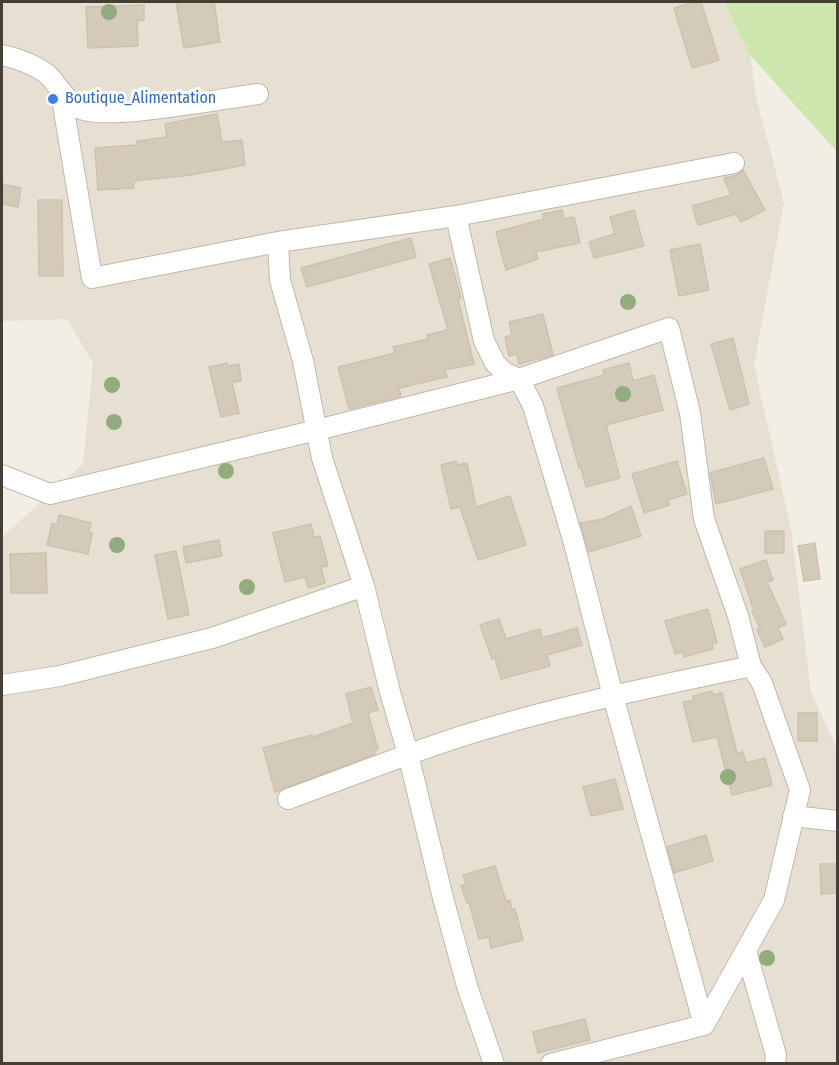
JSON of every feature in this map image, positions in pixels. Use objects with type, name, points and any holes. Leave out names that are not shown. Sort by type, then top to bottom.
[{"type":"street","points":[[2,55],[38,67],[52,80],[61,93],[81,110],[100,113],[126,112],[258,94]]},
{"type":"street","points":[[61,93],[92,278],[278,242],[456,216],[734,163]]},
{"type":"street","points":[[456,216],[484,341],[495,363],[504,372],[519,379],[533,406],[571,531],[704,1025]]},
{"type":"street","points":[[278,242],[280,280],[303,361],[322,458],[364,586],[446,909],[467,986],[494,1064]]},
{"type":"street","points":[[2,475],[50,494],[519,379],[625,345],[669,328],[690,413],[704,519],[727,584],[751,666],[762,683],[800,790],[774,900],[704,1025],[551,1064]]},
{"type":"street","points":[[2,685],[60,676],[212,638],[364,586]]},
{"type":"street","points":[[288,800],[408,754],[473,733],[614,696],[751,666]]},
{"type":"street","points":[[794,816],[837,821]]},
{"type":"street","points":[[746,951],[776,1055],[775,1064]]},
{"type":"shaded area","points":[[2,2],[724,2],[750,55],[756,97],[784,203],[754,365],[791,528],[811,692],[837,749],[837,1063],[2,1063],[2,537],[83,464],[93,363],[67,319],[2,321]]},
{"type":"green space","points":[[724,2],[837,2],[837,152],[750,55]]},
{"type":"building","points":[[176,2],[214,2],[220,42],[184,48]]},
{"type":"building","points":[[701,2],[719,60],[692,68],[674,8]]},
{"type":"building","points":[[144,5],[144,20],[137,21],[138,46],[88,48],[86,7]]},
{"type":"building","points":[[217,114],[222,142],[242,140],[245,165],[191,175],[134,181],[134,188],[98,190],[95,148],[137,145],[137,141],[167,137],[165,124]]},
{"type":"building","points":[[743,170],[765,210],[741,222],[736,214],[698,225],[692,206],[731,195],[724,178],[737,175]]},
{"type":"building","points":[[2,184],[21,188],[18,207],[2,204]]},
{"type":"building","points":[[38,200],[62,200],[63,276],[39,276]]},
{"type":"building","points":[[562,210],[564,219],[574,217],[580,243],[536,252],[538,259],[506,270],[496,232],[544,219],[543,214]]},
{"type":"building","points":[[634,210],[644,246],[594,258],[589,242],[615,234],[610,217]]},
{"type":"building","points":[[411,238],[416,257],[307,287],[301,268]]},
{"type":"building","points":[[700,244],[709,290],[679,296],[670,250]]},
{"type":"building","points":[[450,258],[461,298],[458,299],[474,364],[445,370],[447,377],[399,388],[401,396],[349,409],[338,367],[395,353],[393,347],[428,339],[427,335],[448,330],[429,264]]},
{"type":"building","points":[[543,314],[553,355],[519,364],[517,354],[509,356],[505,337],[512,335],[509,322]]},
{"type":"building","points":[[733,338],[749,404],[730,410],[711,344]]},
{"type":"building","points":[[227,363],[228,366],[239,364],[241,381],[232,382],[239,413],[221,417],[209,367]]},
{"type":"building","points":[[629,363],[633,381],[654,375],[663,410],[606,425],[620,478],[586,487],[557,388],[604,375],[603,370]]},
{"type":"building","points":[[764,458],[773,489],[716,504],[710,473]]},
{"type":"building","points":[[456,461],[457,465],[467,463],[476,507],[510,496],[526,545],[478,560],[460,507],[451,509],[441,465]]},
{"type":"building","points":[[677,461],[687,494],[668,500],[670,505],[644,513],[632,474]]},
{"type":"building","points":[[631,506],[641,536],[589,552],[580,523],[603,519]]},
{"type":"building","points":[[59,515],[91,523],[89,532],[92,533],[88,554],[47,545],[52,523],[57,525]]},
{"type":"building","points":[[311,524],[314,537],[320,536],[328,566],[321,567],[325,583],[308,588],[305,577],[285,582],[273,533]]},
{"type":"building","points":[[765,531],[784,531],[784,553],[765,553]]},
{"type":"building","points":[[219,540],[222,556],[186,563],[183,547]]},
{"type":"building","points":[[815,543],[820,579],[804,581],[798,546]]},
{"type":"building","points":[[176,551],[189,615],[168,619],[155,555]]},
{"type":"building","points":[[46,553],[47,593],[11,593],[10,554]]},
{"type":"building","points":[[766,560],[773,580],[767,582],[786,624],[778,628],[783,639],[765,647],[757,630],[760,628],[752,611],[754,611],[740,569]]},
{"type":"building","points":[[708,609],[717,643],[712,644],[713,649],[684,657],[683,652],[675,654],[665,621]]},
{"type":"building","points":[[499,619],[506,639],[540,629],[542,638],[577,628],[582,645],[547,655],[550,666],[501,679],[495,658],[492,659],[480,625]]},
{"type":"building","points":[[371,687],[378,710],[368,713],[378,749],[374,751],[375,754],[275,792],[263,748],[312,735],[313,737],[353,723],[346,694]]},
{"type":"building","points":[[712,691],[713,695],[722,693],[737,753],[743,752],[746,763],[765,758],[772,785],[732,795],[717,737],[693,742],[683,702],[694,700],[693,696]]},
{"type":"building","points":[[798,713],[817,713],[817,741],[798,741]]},
{"type":"building","points":[[615,779],[623,809],[591,816],[583,787]]},
{"type":"building","points":[[706,835],[713,861],[674,873],[667,847]]},
{"type":"building","points":[[820,864],[837,864],[837,893],[821,894]]},
{"type":"building","points":[[495,866],[506,901],[510,900],[512,910],[515,909],[523,940],[491,948],[489,937],[479,939],[469,902],[467,903],[461,886],[466,884],[463,875]]},
{"type":"building","points":[[585,1019],[590,1040],[538,1053],[533,1032]]},
{"type":"place","name":"Boutique_Alimentation","points":[[53,99]]}]
